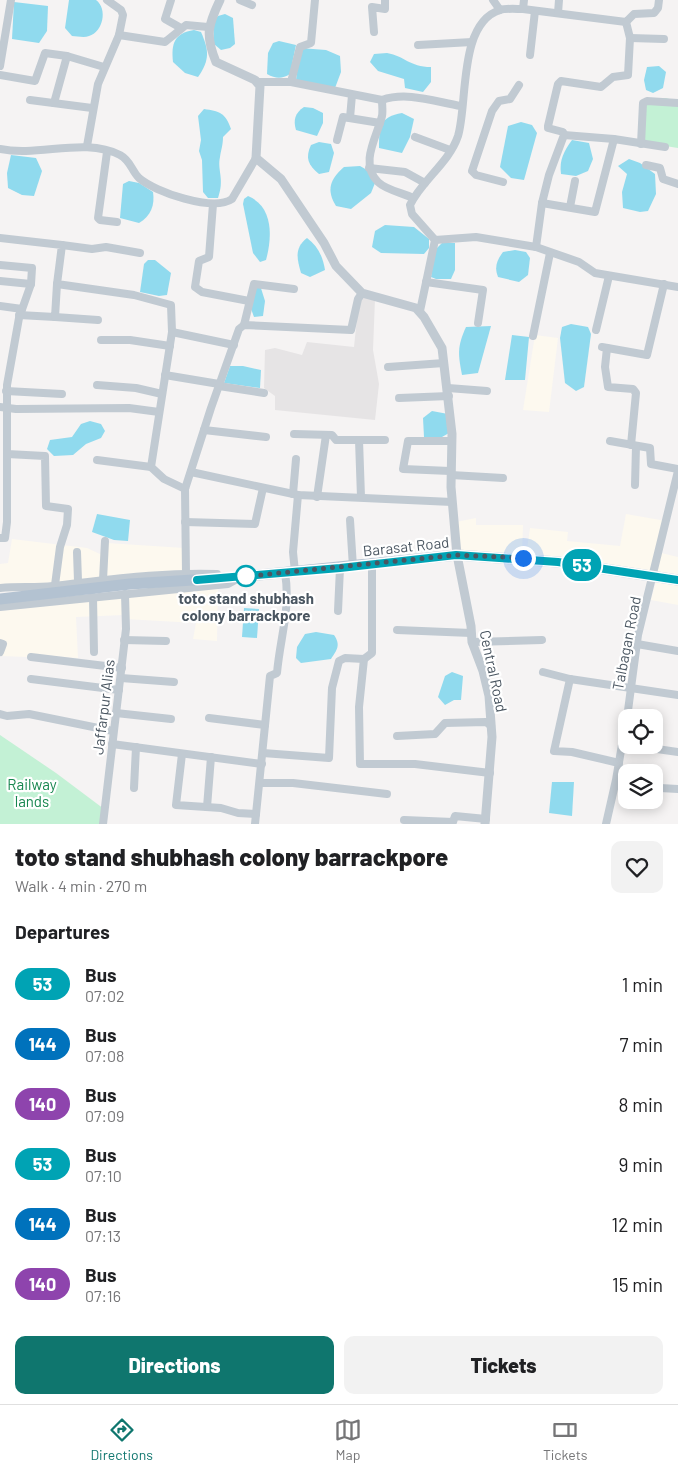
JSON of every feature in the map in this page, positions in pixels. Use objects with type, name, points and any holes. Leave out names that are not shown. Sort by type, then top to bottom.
[{"type":"main road","name":"Barasat Road","points":[[0,599],[340,568],[456,555],[523,558],[654,575],[678,580]]},
{"type":"street","points":[[0,66],[11,0]]},
{"type":"street","points":[[87,146],[92,108],[104,67],[119,35],[123,12],[107,0]]},
{"type":"street","points":[[171,0],[164,19],[182,28]]},
{"type":"street","points":[[240,0],[252,5]]},
{"type":"street","points":[[291,82],[300,47],[312,43],[314,0]]},
{"type":"street","points":[[374,32],[372,8],[385,9],[385,0]]},
{"type":"street","points":[[493,0],[500,10]]},
{"type":"street","points":[[523,9],[524,0]]},
{"type":"street","points":[[558,13],[559,0]]},
{"type":"street","points":[[626,22],[634,14],[654,13],[658,8],[659,0]]},
{"type":"street","points":[[217,1],[208,27],[216,62],[258,82],[291,82],[382,100],[394,97],[414,97],[461,106]]},
{"type":"street","points":[[435,240],[412,214],[410,205],[413,198],[450,150],[458,136],[472,42],[483,20],[500,10],[523,9],[626,22]]},
{"type":"street","points":[[530,54],[535,11]]},
{"type":"street","points":[[626,22],[630,38],[628,75],[613,77],[599,88],[559,82],[548,126],[563,132],[564,135],[665,147]]},
{"type":"street","points":[[119,35],[165,42],[182,28],[192,24],[208,27]]},
{"type":"street","points":[[630,38],[664,39]]},
{"type":"street","points":[[418,45],[472,42]]},
{"type":"street","points":[[0,75],[35,81],[45,54],[67,56],[104,67]]},
{"type":"street","points":[[54,103],[67,56]]},
{"type":"street","points":[[0,149],[40,152],[87,146],[127,160],[144,182],[190,201],[213,204],[232,199],[256,158],[260,103],[258,82]]},
{"type":"street","points":[[503,182],[476,175],[472,171],[492,111],[499,101],[510,99],[519,85]]},
{"type":"street","points":[[350,118],[352,95]]},
{"type":"street","points":[[30,100],[92,108]]},
{"type":"street","points":[[382,100],[380,123],[371,149],[370,168],[378,182],[382,185],[413,198]]},
{"type":"street","points":[[641,144],[643,103],[647,101],[678,103]]},
{"type":"street","points":[[336,140],[343,117],[380,123]]},
{"type":"street","points":[[536,247],[542,203],[549,175],[564,135]]},
{"type":"street","points":[[415,137],[450,150]]},
{"type":"street","points":[[542,203],[595,212],[614,140]]},
{"type":"street","points":[[107,152],[98,218],[100,220],[117,222]]},
{"type":"street","points":[[256,158],[281,179],[320,236],[339,270],[362,292],[420,310],[435,240]]},
{"type":"street","points":[[646,165],[660,168],[663,179],[678,184]]},
{"type":"street","points":[[370,168],[405,172],[425,183]]},
{"type":"street","points":[[570,207],[575,181]]},
{"type":"street","points":[[213,204],[208,257],[200,261],[195,287],[211,294],[249,301]]},
{"type":"street","points":[[435,240],[476,237],[536,247],[579,262],[595,273],[678,288]]},
{"type":"street","points":[[0,238],[92,249],[106,247],[140,253]]},
{"type":"street","points":[[55,317],[62,245]]},
{"type":"street","points":[[533,336],[550,253]]},
{"type":"street","points":[[0,265],[32,268],[31,284],[21,312],[4,407],[7,454],[4,492],[5,538],[0,538]]},
{"type":"street","points":[[596,330],[609,276]]},
{"type":"street","points":[[0,282],[31,284]]},
{"type":"street","points":[[426,282],[483,290],[478,323]]},
{"type":"street","points":[[57,284],[134,295],[167,302],[172,307],[172,332],[151,468]]},
{"type":"street","points":[[186,573],[186,489],[219,385],[240,329],[244,325],[254,284],[294,289]]},
{"type":"street","points":[[634,485],[633,445],[636,393],[633,389],[608,387],[604,347],[647,356],[664,284]]},
{"type":"street","points":[[244,325],[351,330],[358,298],[362,292]]},
{"type":"street","points":[[0,306],[21,312],[55,317],[98,320]]},
{"type":"street","name":"Central Road","points":[[420,310],[439,339],[444,363],[449,392],[452,441],[450,473],[456,555],[471,638],[483,671],[489,696],[491,726],[490,773],[486,822]]},
{"type":"street","points":[[172,332],[234,344]]},
{"type":"street","points":[[101,340],[130,340],[170,346]]},
{"type":"street","points":[[388,367],[444,363]]},
{"type":"street","points":[[165,375],[264,393]]},
{"type":"street","points":[[97,385],[136,388],[162,394]]},
{"type":"street","points":[[6,391],[62,394]]},
{"type":"street","points":[[399,398],[449,392],[487,391]]},
{"type":"street","points":[[4,407],[129,408],[159,412]]},
{"type":"street","points":[[204,430],[266,437]]},
{"type":"street","points":[[294,434],[332,435],[336,440],[385,440]]},
{"type":"street","points":[[317,496],[326,435]]},
{"type":"street","points":[[359,440],[361,497]]},
{"type":"street","points":[[452,441],[408,441],[403,469],[405,471],[503,478]]},
{"type":"street","points":[[610,442],[650,448],[652,464],[678,470]]},
{"type":"street","points":[[7,454],[45,456],[46,506],[68,509],[67,525],[60,548],[56,585]]},
{"type":"street","points":[[255,824],[270,676],[277,673],[279,647],[286,623],[287,585],[292,552],[296,458]]},
{"type":"street","points":[[97,460],[151,468],[164,479],[186,489]]},
{"type":"street","name":"Talbagan Road","points":[[628,709],[637,644],[676,491],[678,470]]},
{"type":"street","points":[[191,472],[295,494],[452,502]]},
{"type":"street","points":[[185,522],[255,524],[263,488]]},
{"type":"street","points":[[350,520],[353,566]]},
{"type":"street","points":[[104,580],[105,541]]},
{"type":"street","points":[[77,552],[78,581]]},
{"type":"street","points":[[263,753],[329,758],[332,688],[339,661],[345,658],[364,659],[372,653],[372,564]]},
{"type":"street","points":[[338,611],[340,568]]},
{"type":"street","points":[[0,588],[56,585],[78,581],[186,573],[240,577]]},
{"type":"street","points":[[0,607],[228,584],[240,577]]},
{"type":"street","name":"Jaffarpur Alias","points":[[103,824],[122,668],[125,594]]},
{"type":"street","points":[[93,597],[94,652]]},
{"type":"street","points":[[397,630],[471,638],[542,640]]},
{"type":"street","points":[[124,640],[166,641]]},
{"type":"street","points":[[0,643],[3,644],[0,652]]},
{"type":"street","points":[[637,644],[678,651]]},
{"type":"street","points":[[31,656],[122,668]]},
{"type":"street","points":[[364,659],[359,707],[360,764],[415,764],[490,773]]},
{"type":"street","points":[[543,672],[570,680],[678,695]]},
{"type":"street","points":[[121,678],[174,682]]},
{"type":"street","points":[[31,679],[119,690]]},
{"type":"street","points":[[570,680],[554,751],[572,752],[619,763]]},
{"type":"street","points":[[116,713],[171,720]]},
{"type":"street","points":[[0,714],[6,716],[29,714],[113,731]]},
{"type":"street","points":[[209,718],[266,725]]},
{"type":"street","points":[[397,736],[436,734],[445,723],[486,722],[491,726]]},
{"type":"street","points":[[112,744],[262,764]]},
{"type":"street","points":[[134,788],[136,747]]},
{"type":"street","points":[[663,750],[678,752]]},
{"type":"street","points":[[182,754],[176,805],[256,814]]},
{"type":"street","points":[[606,824],[622,754]]},
{"type":"street","points":[[206,807],[210,757]]},
{"type":"street","points":[[260,783],[293,783],[387,794]]},
{"type":"street","points":[[663,788],[678,789]]},
{"type":"street","points":[[404,820],[453,822],[455,816],[486,822]]},
{"type":"shaded area","points":[[362,295],[375,299],[373,350],[379,384],[375,420],[275,410],[275,396],[264,388],[265,350],[275,348],[302,355],[307,342],[354,347],[359,299]]},
{"type":"shaded area","points":[[535,335],[558,338],[549,412],[523,410]]},
{"type":"shaded area","points":[[626,514],[666,521],[654,571],[526,556],[530,528],[568,532],[567,541],[620,546]]},
{"type":"shaded area","points":[[476,518],[476,525],[523,525],[522,556],[459,552],[456,522]]},
{"type":"shaded area","points":[[12,539],[87,548],[100,554],[107,543],[184,548],[185,574],[0,586],[0,564],[8,563]]},
{"type":"shaded area","points":[[661,553],[678,557],[678,578],[656,574]]},
{"type":"shaded area","points":[[657,578],[678,582],[678,605],[651,600]]},
{"type":"shaded area","points":[[218,588],[217,641],[193,639],[196,623],[125,619],[126,596]]},
{"type":"shaded area","points":[[122,598],[124,615],[76,617],[78,658],[30,654],[28,657],[0,656],[4,643],[0,642],[0,611]]},
{"type":"green space","points":[[646,98],[666,98],[678,102],[678,148],[640,142]]},
{"type":"green space","name":"Railway lands","points":[[0,735],[56,773],[104,809],[102,824],[0,824]]},
{"type":"water","points":[[69,0],[96,0],[100,4],[103,14],[101,25],[94,34],[85,37],[72,36],[65,28]]},
{"type":"water","points":[[14,2],[48,6],[47,31],[39,43],[12,39]]},
{"type":"water","points":[[225,14],[233,18],[235,44],[230,48],[221,50],[214,44],[213,22],[218,16]]},
{"type":"water","points":[[187,31],[201,32],[207,50],[205,65],[198,77],[185,73],[173,62],[173,45],[175,40]]},
{"type":"water","points":[[279,41],[296,45],[290,74],[279,78],[267,74],[268,53],[273,43]]},
{"type":"water","points":[[300,48],[326,50],[340,56],[341,72],[335,88],[296,80]]},
{"type":"water","points":[[387,53],[417,65],[431,67],[431,82],[423,92],[405,88],[404,79],[378,71],[370,62],[374,54]]},
{"type":"water","points":[[659,66],[666,72],[663,88],[653,93],[646,90],[644,80],[647,67]]},
{"type":"water","points":[[304,107],[313,108],[323,113],[323,123],[317,136],[296,130],[296,117]]},
{"type":"water","points":[[204,109],[224,116],[231,129],[223,137],[219,162],[221,185],[218,198],[208,198],[203,192],[198,116]]},
{"type":"water","points":[[402,113],[414,119],[410,137],[402,153],[379,148],[379,134],[382,124],[389,117]]},
{"type":"water","points":[[521,122],[532,125],[537,133],[524,180],[511,178],[500,167],[508,126]]},
{"type":"water","points":[[572,140],[589,143],[593,159],[588,171],[576,176],[561,174],[563,156]]},
{"type":"water","points":[[319,142],[331,144],[334,153],[329,172],[319,174],[312,168],[308,154],[311,145]]},
{"type":"water","points":[[11,155],[36,158],[42,171],[34,196],[22,195],[8,188],[7,173]]},
{"type":"water","points":[[629,159],[640,163],[655,174],[656,194],[648,211],[640,212],[623,208],[622,192],[627,174],[618,166]]},
{"type":"water","points":[[360,166],[367,170],[375,183],[371,193],[351,209],[336,206],[330,190],[335,176],[344,167]]},
{"type":"water","points":[[129,181],[139,183],[153,192],[151,210],[147,217],[139,223],[120,218],[123,184]]},
{"type":"water","points":[[248,196],[263,208],[269,224],[270,233],[266,260],[260,262],[253,253],[243,204],[244,199]]},
{"type":"water","points":[[385,225],[414,227],[429,239],[429,248],[424,254],[381,253],[372,247],[375,231]]},
{"type":"water","points":[[307,238],[319,252],[325,270],[310,277],[301,273],[298,258],[298,250]]},
{"type":"water","points":[[442,243],[455,243],[455,270],[451,279],[431,277],[435,250]]},
{"type":"water","points":[[515,250],[526,252],[530,258],[528,275],[519,282],[498,277],[496,270],[503,252]]},
{"type":"water","points":[[148,260],[155,260],[171,273],[167,295],[159,296],[140,292],[144,264]]},
{"type":"water","points":[[260,285],[265,301],[263,316],[254,317],[250,306],[253,287]]},
{"type":"water","points":[[571,324],[588,327],[591,334],[584,387],[576,391],[565,383],[560,338],[562,327]]},
{"type":"water","points":[[491,326],[478,373],[462,375],[459,351],[466,327]]},
{"type":"water","points":[[512,335],[529,337],[525,380],[505,380]]},
{"type":"water","points":[[230,366],[243,366],[261,370],[260,388],[224,383]]},
{"type":"water","points":[[432,411],[448,414],[449,433],[442,437],[424,437],[423,418]]},
{"type":"water","points":[[90,421],[101,424],[105,431],[101,438],[86,444],[73,455],[54,456],[47,449],[50,440],[72,437],[81,424]]},
{"type":"water","points":[[97,514],[130,520],[128,541],[114,540],[92,532]]},
{"type":"water","points":[[244,608],[259,609],[257,638],[242,637]]},
{"type":"water","points":[[316,632],[334,635],[338,645],[336,650],[331,659],[301,663],[296,658],[297,647],[305,634]]},
{"type":"water","points":[[452,672],[463,676],[461,700],[454,700],[445,705],[438,697],[445,676]]},
{"type":"water","points":[[552,782],[574,782],[572,816],[549,813]]},
{"type":"bus line","name":"53","points":[[197,580],[340,568],[456,555],[477,555],[558,562],[678,580]]},
{"type":"place","name":"toto stand shubhash colony barrackpore","points":[[246,576]]},
{"type":"route","points":[[246,576],[240,577],[456,555],[523,558]]}]
